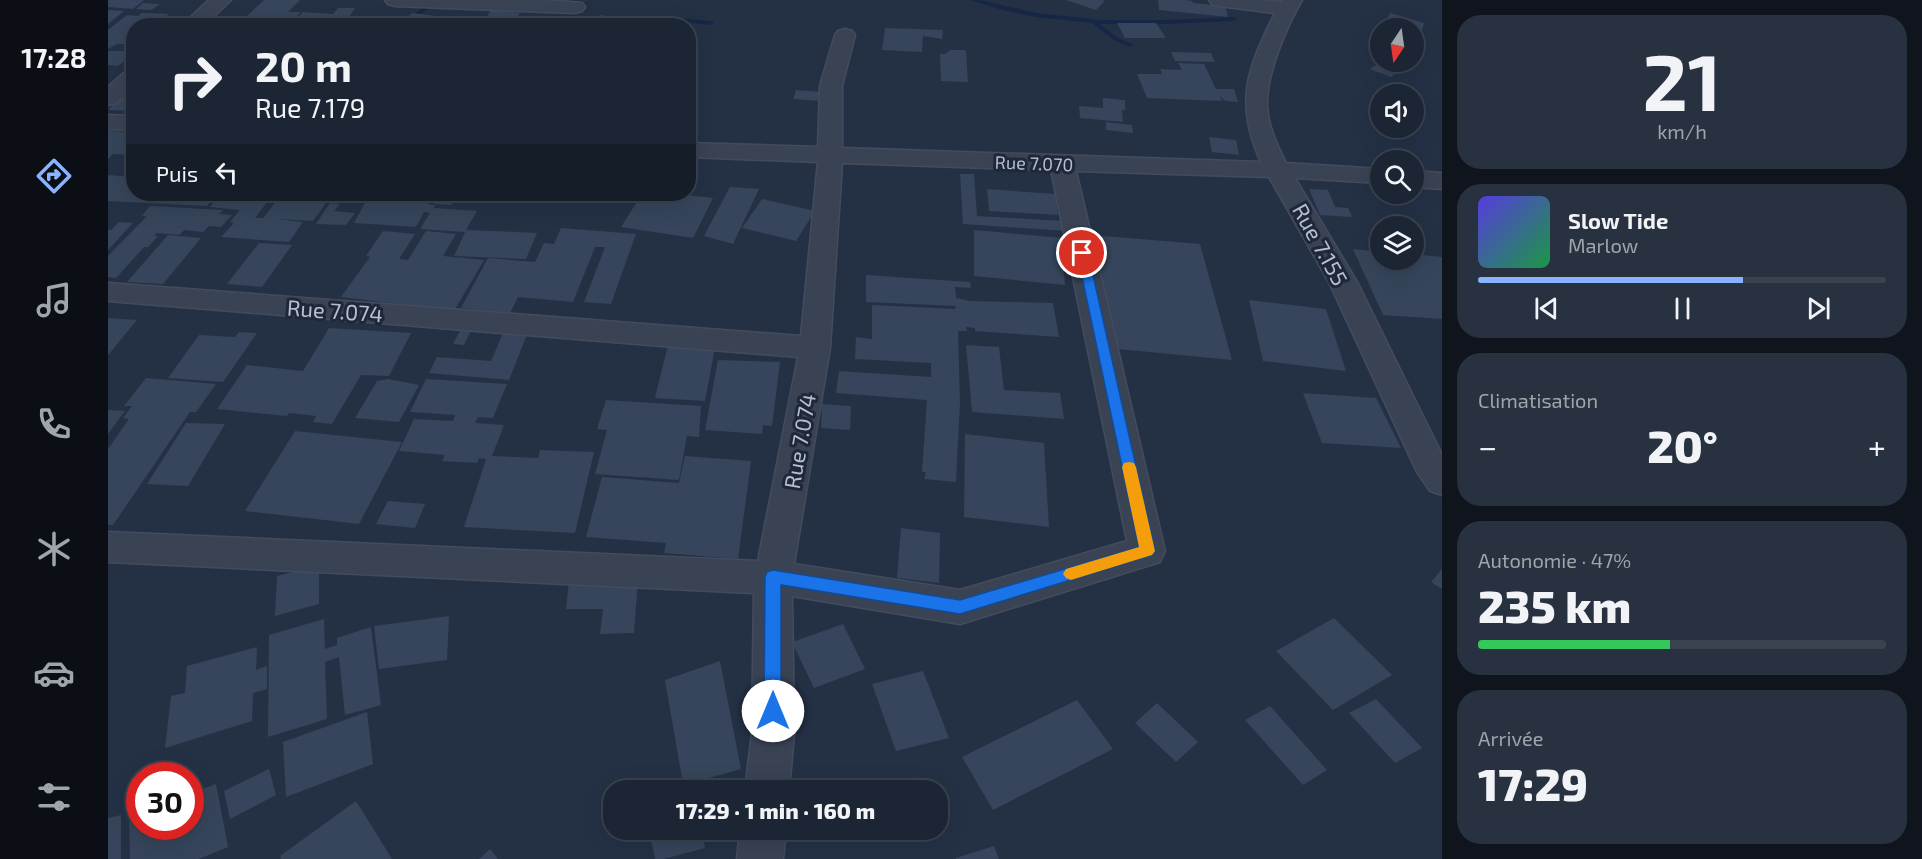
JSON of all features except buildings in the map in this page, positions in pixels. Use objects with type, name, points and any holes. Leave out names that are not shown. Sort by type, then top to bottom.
[{"type":"street","points":[[200,18],[221,0]]},
{"type":"street","points":[[395,0],[577,4],[569,18]]},
{"type":"street","points":[[1219,0],[1289,5]]},
{"type":"street","name":"Rue 7.155","points":[[1289,5],[1267,57],[1255,105],[1258,129],[1277,170],[1330,257],[1429,463],[1442,481]]},
{"type":"street","points":[[815,348],[832,157],[831,86],[845,34]]},
{"type":"street","points":[[108,98],[126,83]]},
{"type":"street","points":[[108,122],[126,123]]},
{"type":"street","name":"Rue 7.070","points":[[696,150],[832,157],[1277,170],[1370,175]]},
{"type":"street","points":[[108,547],[730,577],[773,577],[960,607],[1147,551],[1062,163]]},
{"type":"street","points":[[1424,180],[1442,181]]},
{"type":"street","name":"Rue 7.074","points":[[108,292],[815,348],[773,577],[773,734],[768,780]]},
{"type":"street","points":[[760,859],[762,840]]},
{"type":"waterway","points":[[973,0],[1036,15],[1093,21]]},
{"type":"waterway","points":[[413,18],[428,6]]},
{"type":"waterway","points":[[1093,21],[1135,23],[1234,19]]},
{"type":"waterway","points":[[1093,21],[1116,39],[1130,45]]},
{"type":"waterway","points":[[696,22],[711,23]]},
{"type":"slow traffic","points":[[1071,574],[1147,551],[1129,467]]},
{"type":"route","points":[[773,711],[773,577],[960,607],[1147,551],[1082,253]]}]
